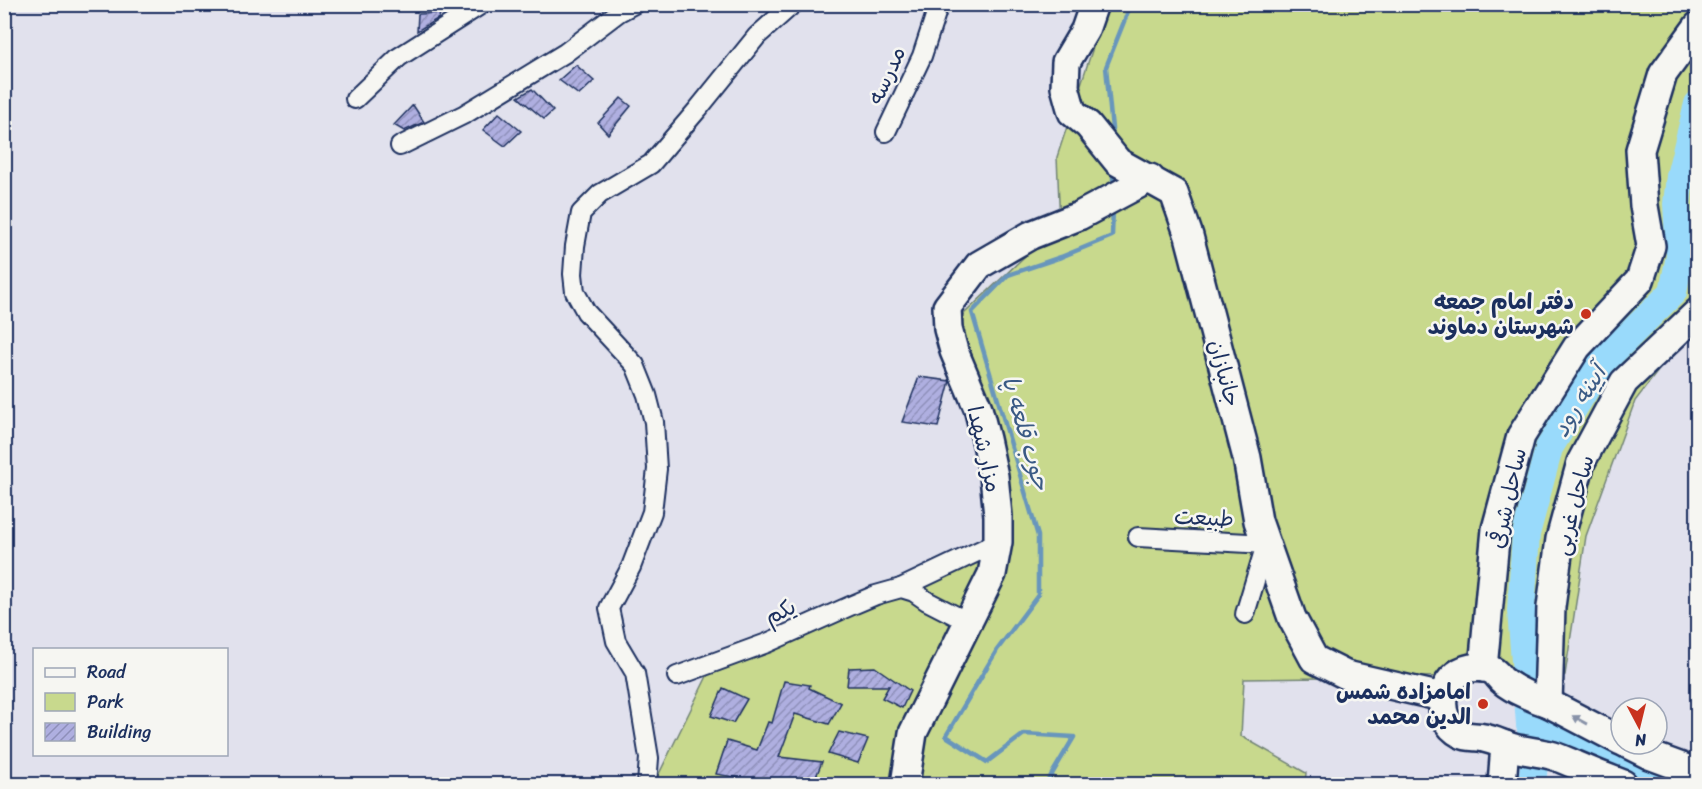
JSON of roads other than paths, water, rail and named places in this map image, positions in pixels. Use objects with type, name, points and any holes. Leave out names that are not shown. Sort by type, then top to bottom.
[{"type":"street","points":[[355,99],[399,57],[482,4]]},
{"type":"street","points":[[400,146],[465,114],[565,53],[619,12],[634,4]]},
{"type":"street","points":[[767,4],[770,25]]},
{"type":"street","points":[[647,784],[648,758],[635,673],[616,641],[609,608],[631,567],[652,512],[657,469],[654,422],[647,395],[635,365],[586,312],[575,292],[573,274],[580,213],[600,194],[651,164],[757,36],[793,4]]},
{"type":"street","name":"مدرسه","points":[[886,132],[922,56],[939,4]]},
{"type":"street","name":"جانبازان","points":[[1094,4],[1085,30],[1066,62],[1065,87],[1071,112],[1088,125],[1113,155],[1174,193],[1181,210],[1247,458],[1258,521],[1292,618],[1314,659],[1346,675],[1442,697]]},
{"type":"street","name":"ساحل شرقی","points":[[1493,674],[1496,529],[1521,436],[1577,347],[1640,280],[1651,246],[1644,206],[1640,150],[1663,74],[1698,26]]},
{"type":"street","name":"مزار شهدا","points":[[905,784],[913,733],[992,574],[998,542],[998,516],[986,439],[978,408],[954,351],[948,329],[947,307],[980,265],[1031,235],[1079,216],[1150,178]]},
{"type":"street","name":"ساحل غربی","points":[[1543,701],[1551,607],[1560,539],[1581,462],[1623,382],[1698,312]]},
{"type":"street","name":"طبیعت","points":[[1138,537],[1266,544]]},
{"type":"street","name":"یکم","points":[[677,676],[767,643],[876,595],[901,588],[998,542]]},
{"type":"street","points":[[1245,614],[1266,544]]},
{"type":"street","points":[[901,588],[914,592],[968,622]]},
{"type":"street","points":[[1609,735],[1493,674],[1472,668],[1461,671],[1453,677],[1442,697],[1442,708],[1446,718],[1452,728],[1461,734],[1509,746],[1561,767],[1623,784]]},
{"type":"street","points":[[1502,784],[1509,746]]},
{"type":"street","points":[[1652,756],[1698,773]]},
{"type":"waterway","name":"جوب قلعه پا","points":[[1113,139],[1106,67],[1131,4]]},
{"type":"waterway","name":"آیینه رود","points":[[1532,784],[1535,754],[1530,724],[1521,611],[1526,534],[1549,448],[1602,362],[1673,292],[1680,256],[1677,204],[1680,176],[1698,104]]},
{"type":"waterway","name":"جوب قلعه پا","points":[[1113,169],[1113,187]]},
{"type":"waterway","name":"جوب قلعه پا","points":[[1046,784],[1074,737],[1024,734],[987,762],[946,736],[997,650],[1038,595],[1038,536],[972,312],[1008,275],[1112,236],[1113,208]]},
{"type":"waterway","points":[[1530,724],[1665,784]]},
{"type":"place","name":"دفتر امام جمعه شهرستان دماوند","points":[[1586,314]]},
{"type":"place","name":"امامزاده شمس الدین محمد","points":[[1483,704]]}]
